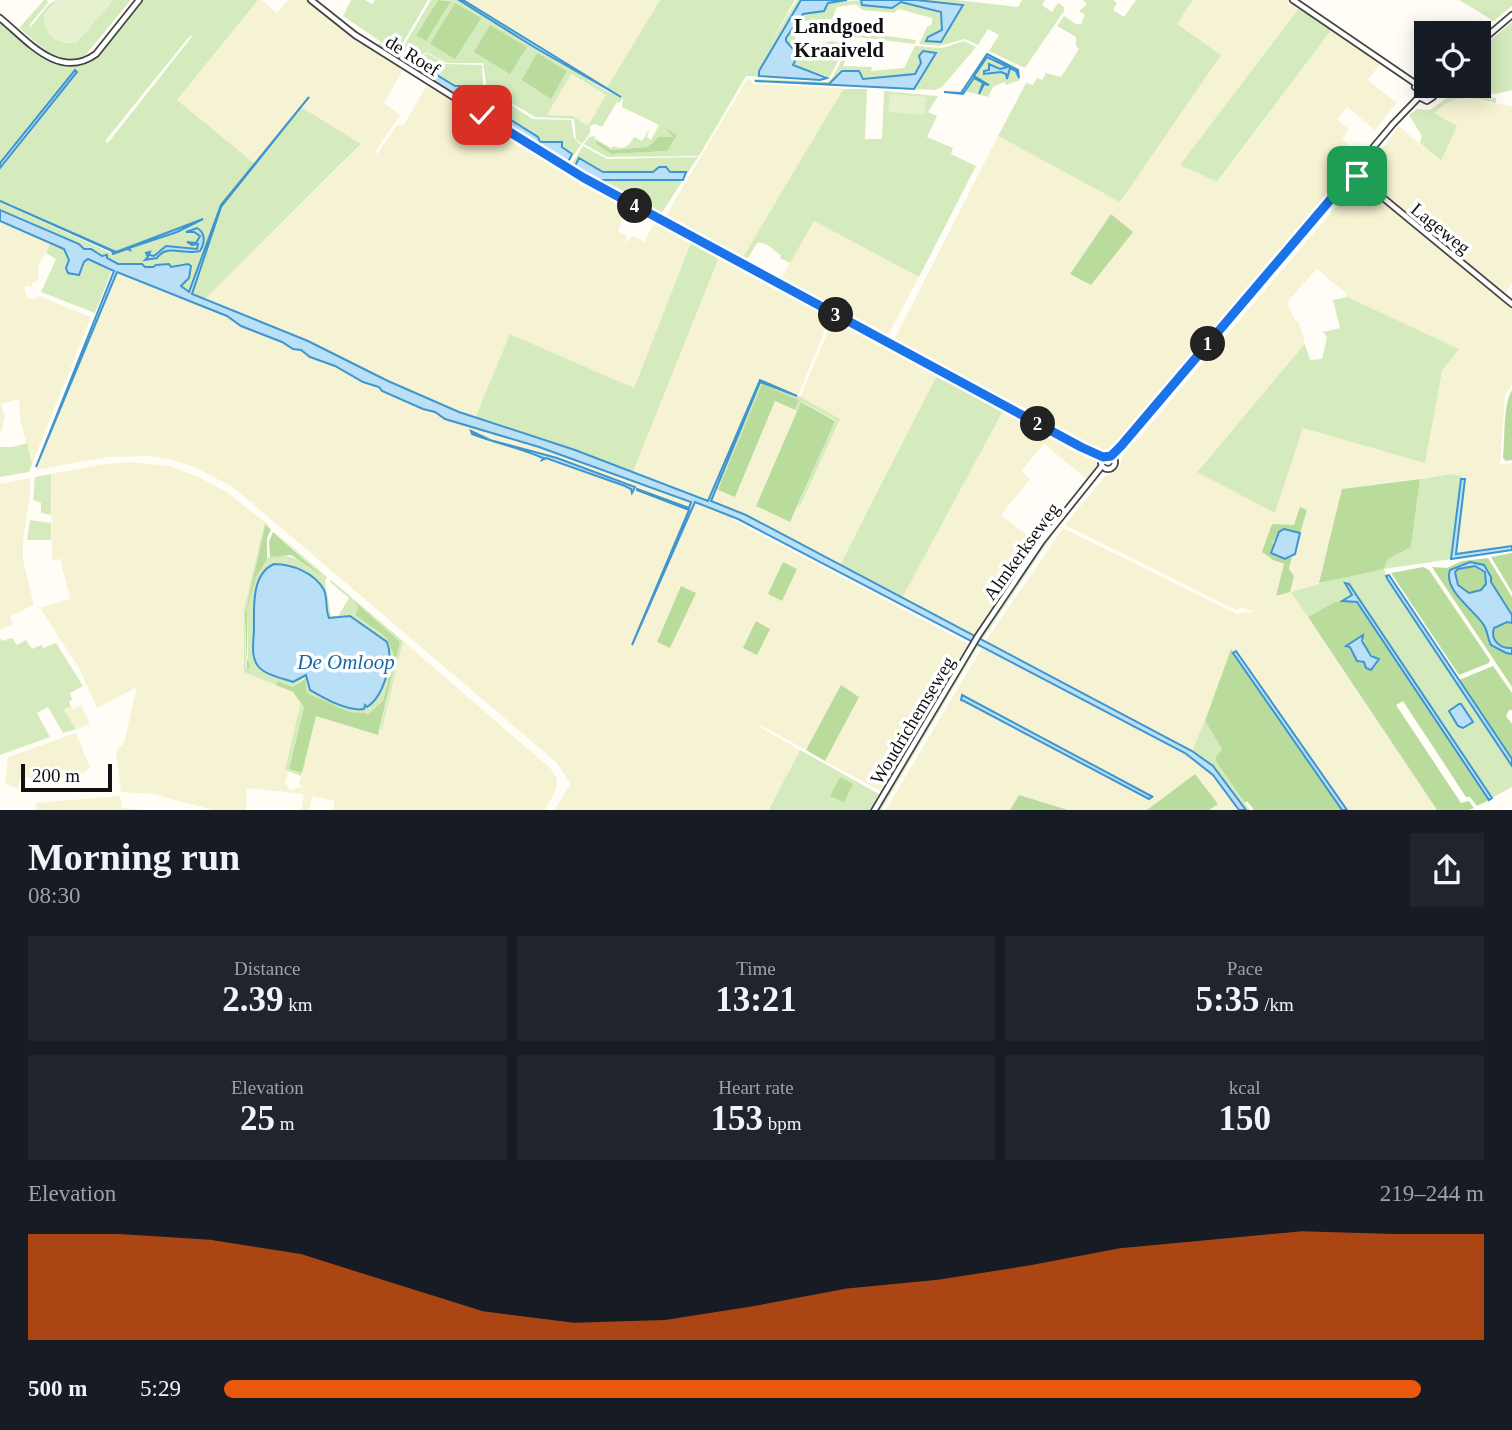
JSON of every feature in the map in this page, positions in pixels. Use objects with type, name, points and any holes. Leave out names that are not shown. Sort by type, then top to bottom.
[{"type":"street","points":[[0,18],[52,60],[74,64],[88,60],[96,54],[139,0]]},
{"type":"street","name":"de Roef","points":[[312,0],[355,35],[584,178],[1092,453],[1103,463]]},
{"type":"street","points":[[1293,0],[1414,86]]},
{"type":"street","points":[[1491,33],[1512,15]]},
{"type":"street","points":[[1103,463],[1112,457],[1418,98]]},
{"type":"street","name":"Lageweg","points":[[1353,173],[1512,304]]},
{"type":"street","name":"Almkerkseweg","points":[[973,644],[1042,541],[1103,463],[1112,467],[1112,457]]},
{"type":"street","name":"Woudrichemseweg","points":[[874,810],[973,644]]},
{"type":"shaded area","points":[[258,0],[262,0],[277,13],[288,0],[308,0],[352,37],[403,70],[384,103],[400,115],[375,152],[377,154],[398,124],[403,126],[427,85],[567,172],[627,205],[618,231],[627,237],[625,244],[633,236],[644,242],[656,220],[692,240],[634,388],[510,334],[475,418],[388,381],[308,341],[206,301],[205,299],[361,145],[301,107],[254,164],[177,100]]},
{"type":"shaded area","points":[[463,0],[660,0],[606,89]]},
{"type":"shaded area","points":[[1193,0],[1290,0],[1300,7],[1181,164],[1217,182],[1332,29],[1380,64],[1368,80],[1397,103],[1375,130],[1347,107],[1337,119],[1349,130],[1342,139],[1348,144],[1340,153],[1355,165],[1113,448],[1098,450],[894,340],[998,136],[1120,201],[1221,55],[1177,24]],"holes":[[[1111,214],[1132,232],[1091,285],[1070,274]]]},
{"type":"shaded area","points":[[570,74],[606,95],[588,127],[573,116],[547,115]]},
{"type":"shaded area","points":[[750,78],[748,80],[752,81],[752,84],[843,88],[777,201],[919,277],[887,337],[780,280],[790,263],[762,242],[757,243],[746,261],[664,219],[747,79]]},
{"type":"shaded area","points":[[1461,98],[1512,106],[1512,283],[1505,293],[1362,176],[1399,126],[1440,161],[1433,113],[1449,100]]},
{"type":"shaded area","points":[[1358,181],[1512,306],[1512,385],[1505,394],[1500,465],[1512,463],[1512,546],[1456,554],[1465,479],[1461,479],[1461,476],[1451,474],[1343,489],[1319,583],[1291,592],[1437,810],[1347,810],[1237,651],[1233,653],[1231,650],[1203,729],[1192,751],[985,642],[1063,528],[1235,613],[1253,611],[1242,608],[1236,610],[1065,525],[1105,476],[1115,472],[1120,466],[1123,452],[1137,440]],"holes":[[[1317,269],[1347,294],[1345,297],[1459,349],[1442,371],[1303,428],[1275,512],[1197,471],[1305,344],[1299,322],[1295,320],[1287,302]],[[1300,507],[1307,510],[1289,569],[1294,576],[1290,592],[1276,595],[1284,564],[1275,561],[1271,524],[1295,525]]]},
{"type":"shaded area","points":[[0,221],[50,243],[38,267],[39,280],[32,283],[32,287],[24,287],[28,299],[39,296],[91,317],[32,464],[20,419],[19,399],[1,404],[5,418],[0,434]]},
{"type":"shaded area","points":[[720,255],[831,315],[798,396],[760,380],[708,501],[633,472]]},
{"type":"shaded area","points":[[116,272],[227,316],[241,326],[301,350],[310,357],[335,366],[363,382],[435,412],[445,419],[539,447],[691,502],[689,509],[637,490],[689,510],[633,644],[694,502],[733,516],[733,520],[969,644],[882,792],[825,761],[830,750],[841,686],[806,750],[760,725],[800,750],[768,810],[554,810],[571,784],[556,762],[233,487],[192,466],[149,456],[107,457],[36,470]],"holes":[[[475,434],[556,458],[634,487],[631,492],[632,489],[572,466],[482,439]],[[681,586],[671,647],[670,647],[658,642]]]},
{"type":"shaded area","points":[[834,317],[938,373],[840,565],[746,515],[711,501],[716,489],[735,497],[775,401],[797,411],[756,506],[790,522],[798,505],[801,506],[840,419],[800,397]]},
{"type":"shaded area","points":[[1004,409],[1084,450],[1087,455],[1098,460],[1099,464],[1088,480],[1044,444],[1021,471],[1030,479],[1001,515],[1030,537],[1045,519],[1052,524],[974,636],[902,598]]},
{"type":"shaded area","points":[[128,462],[169,466],[201,478],[228,493],[265,522],[244,609],[244,671],[293,692],[303,703],[285,770],[288,773],[285,783],[290,790],[300,787],[304,792],[299,783],[316,715],[378,735],[380,729],[382,730],[403,641],[550,768],[557,784],[545,810],[333,810],[335,801],[312,796],[309,810],[301,810],[304,794],[247,788],[246,810],[213,810],[153,794],[121,792],[116,751],[124,743],[137,687],[97,708],[79,668],[40,608],[70,599],[60,559],[52,560],[51,474]]},
{"type":"shaded area","points":[[30,478],[23,560],[34,605],[10,616],[13,624],[0,630],[0,484]]},
{"type":"shaded area","points":[[982,648],[1195,759],[1213,775],[1239,810],[1209,810],[1218,804],[1195,774],[1147,810],[1068,810],[1019,795],[1010,810],[886,810]],"holes":[[[962,696],[1152,797],[1149,799],[974,707],[962,700]]]},
{"type":"shaded area","points":[[81,705],[90,724],[76,729],[64,710]]},
{"type":"shaded area","points":[[76,733],[90,768],[79,776],[20,778],[18,788],[5,784],[8,757]]},
{"type":"shaded area","points":[[120,796],[122,808],[146,810],[37,810],[35,803]]},
{"type":"green space","points":[[44,0],[48,3],[31,23],[30,28],[49,4],[57,0],[44,15],[45,22],[67,43],[76,43],[113,0],[131,0],[87,53],[78,59],[69,60],[51,54],[19,28]]},
{"type":"green space","points":[[57,0],[113,0],[76,43],[57,40],[47,30],[44,16]]},
{"type":"green space","points":[[143,0],[258,0],[177,100],[255,164],[301,107],[361,144],[205,299],[191,294],[215,223],[189,292],[181,286],[189,278],[191,266],[188,264],[145,267],[142,264],[118,264],[107,258],[107,255],[102,256],[90,249],[84,250],[79,244],[0,210],[0,202],[113,254],[129,249],[128,247],[116,252],[0,201],[0,168],[77,72],[74,71],[0,163],[0,22],[51,60],[66,65],[80,63],[92,58],[104,48]],"holes":[[[194,34],[108,143],[105,141],[188,38]],[[197,228],[204,238],[199,251],[171,250],[157,258],[145,259],[149,258],[146,253],[150,252],[149,255],[154,256],[166,246],[197,249],[199,244],[187,243],[196,243],[200,236],[186,232]]]},
{"type":"green space","points":[[351,0],[365,0],[372,4],[375,0],[428,0],[397,53],[343,16]]},
{"type":"green space","points":[[431,0],[438,0],[416,35],[450,0],[459,0],[608,92],[621,97],[606,89],[660,0],[795,0],[770,44],[797,0],[801,0],[784,28],[762,76],[804,79],[746,76],[699,156],[607,157],[584,144],[589,137],[595,136],[594,138],[611,148],[623,148],[634,137],[642,141],[650,128],[647,137],[651,140],[659,125],[622,107],[623,98],[617,102],[602,127],[595,124],[590,126],[590,133],[582,144],[576,139],[574,119],[535,117],[487,88],[483,63],[446,63],[427,52],[416,58],[403,51],[399,54]],"holes":[[[571,74],[606,95],[588,126],[573,116],[547,115]],[[664,129],[677,135],[667,151],[611,154],[596,144],[598,142],[612,150],[648,147],[658,137],[674,137],[674,134]]]},
{"type":"green space","points":[[438,0],[451,1],[426,41],[416,35]]},
{"type":"green space","points":[[861,0],[863,5],[892,8],[901,2],[941,12],[942,30],[927,41],[941,42],[963,6],[916,0],[956,0],[1018,7],[1022,0],[1045,0],[1042,5],[1052,12],[1058,3],[1064,7],[1064,11],[1025,68],[989,51],[999,35],[988,29],[978,45],[965,39],[939,46],[919,44],[927,27],[932,24],[932,18],[899,9],[894,13],[862,10],[856,4],[837,7],[832,19],[804,21],[795,39],[814,56],[821,44],[830,41],[844,43],[845,47],[826,80],[820,80],[827,76],[793,65],[798,55],[786,38],[802,14],[823,11],[828,3]]},
{"type":"green space","points":[[1083,0],[1113,0],[1117,3],[1113,10],[1124,17],[1136,0],[1193,0],[1177,24],[1221,55],[1120,202],[998,136],[1026,83],[1033,85],[1037,78],[1042,80],[1046,73],[1061,77],[1079,49],[1076,46],[1076,37],[1057,26],[1064,16],[1076,24],[1081,24],[1085,15],[1079,11],[1087,4]]},
{"type":"green space","points":[[1459,0],[1512,0],[1512,6],[1494,21]]},
{"type":"green space","points":[[455,3],[481,18],[455,59],[430,44]]},
{"type":"green space","points":[[1300,7],[1332,29],[1217,182],[1180,165]]},
{"type":"green space","points":[[1512,22],[1512,90],[1496,94],[1491,93],[1491,40]]},
{"type":"green space","points":[[490,25],[527,47],[510,74],[474,52]]},
{"type":"green space","points":[[838,29],[916,40],[915,44],[831,34]]},
{"type":"green space","points":[[964,41],[976,47],[942,87],[935,90],[754,82],[753,79],[827,82],[832,78],[850,44],[843,66],[872,67],[871,71],[904,68],[915,46],[942,48]],"holes":[[[935,53],[913,89],[830,84],[840,73],[863,79],[915,74],[921,63],[920,59]]]},
{"type":"green space","points":[[379,43],[396,54],[380,45],[396,58],[404,53],[418,59],[427,53],[446,64],[482,65],[486,90],[533,119],[571,120],[574,138],[581,145],[566,166],[376,47]],"holes":[[[403,54],[455,86],[470,86],[471,95],[538,137],[540,142],[562,142],[563,148],[572,154],[567,164],[399,60]]]},
{"type":"green space","points":[[537,53],[567,71],[551,99],[522,80]]},
{"type":"green space","points":[[987,57],[1008,67],[1000,69],[989,64],[990,68],[992,66],[997,70],[986,71],[1001,72],[1007,79],[1009,67],[1016,71],[1020,80],[993,87],[988,97],[965,91]]},
{"type":"green space","points":[[843,89],[867,89],[865,139],[882,139],[884,91],[938,96],[928,112],[937,116],[927,137],[953,148],[951,154],[976,166],[919,277],[814,221],[790,263],[780,258],[781,255],[764,243],[757,243],[746,261],[742,259]]},
{"type":"green space","points":[[890,94],[926,97],[924,115],[888,112]]},
{"type":"green space","points":[[1447,98],[1463,98],[1449,102],[1434,113],[1457,126],[1441,161],[1420,143],[1422,136],[1409,115],[1417,109],[1430,110]]},
{"type":"green space","points":[[1470,98],[1496,98],[1496,103]]},
{"type":"green space","points":[[665,128],[677,135],[667,151],[611,154],[596,144],[597,141],[612,150],[648,147],[658,137],[674,137]]},
{"type":"green space","points":[[583,146],[607,159],[698,157],[659,217],[573,170],[571,165]],"holes":[[[579,158],[603,172],[654,172],[657,169],[686,173],[597,180],[612,188],[574,168]]]},
{"type":"green space","points":[[1350,179],[1354,179],[1120,452]]},
{"type":"green space","points":[[1111,214],[1133,232],[1091,285],[1070,274]]},
{"type":"green space","points":[[692,240],[720,255],[633,472],[475,418],[510,334],[634,388]]},
{"type":"green space","points":[[50,243],[64,249],[69,260],[66,272],[83,269],[84,262],[88,259],[112,270],[95,313],[41,292],[56,259],[46,253]]},
{"type":"green space","points":[[1347,297],[1459,349],[1442,371],[1425,463],[1303,428],[1275,513],[1197,472],[1305,344],[1310,360],[1322,359],[1327,337],[1323,332],[1340,328],[1333,300]]},
{"type":"green space","points":[[938,373],[1004,409],[902,598],[840,565]]},
{"type":"green space","points":[[760,382],[801,397],[840,419],[800,507],[798,505],[835,420],[802,402],[797,411],[798,402],[762,385],[718,490],[716,489]]},
{"type":"green space","points":[[762,384],[799,400],[795,410],[775,401],[735,497],[718,490]]},
{"type":"green space","points":[[1512,390],[1512,460],[1506,461],[1503,458],[1505,422]]},
{"type":"green space","points":[[801,402],[835,421],[790,522],[756,506]]},
{"type":"green space","points":[[27,443],[32,464],[29,472],[0,477],[0,447]]},
{"type":"green space","points":[[51,474],[51,515],[41,513],[41,503],[33,500],[35,477]]},
{"type":"green space","points":[[1451,474],[1462,476],[1451,559],[1384,569],[1388,559],[1411,547],[1420,479]]},
{"type":"green space","points":[[1420,479],[1411,547],[1388,559],[1384,569],[1319,583],[1342,489]]},
{"type":"green space","points":[[1300,507],[1307,510],[1300,533],[1280,531],[1273,542],[1275,556],[1286,559],[1292,557],[1289,569],[1294,576],[1290,592],[1276,596],[1284,564],[1262,552],[1272,524],[1294,525]]},
{"type":"green space","points":[[30,520],[51,523],[51,540],[27,540]]},
{"type":"green space","points":[[265,522],[271,529],[265,527],[245,614],[246,670],[247,609],[256,577],[267,558],[290,557],[303,562],[323,576],[274,531],[327,577],[325,582],[331,616],[338,616],[349,598],[330,582],[331,580],[403,641],[382,730],[380,729],[400,642],[358,608],[355,615],[387,638],[394,656],[383,701],[367,715],[350,712],[310,695],[306,692],[304,678],[293,687],[277,681],[276,685],[244,672],[244,609]],"holes":[[[282,564],[308,574],[318,583],[325,594],[329,617],[333,619],[346,616],[387,642],[389,658],[386,677],[379,695],[368,707],[365,705],[352,708],[313,692],[309,689],[306,675],[294,681],[283,680],[266,672],[255,662],[253,650],[256,588],[265,571]]]},
{"type":"green space","points":[[1056,525],[1059,525],[982,640],[979,638]]},
{"type":"green space","points":[[265,526],[271,530],[267,538],[267,559],[256,577],[247,609],[247,658],[250,666],[247,671],[245,614]]},
{"type":"green space","points":[[273,532],[323,576],[291,555],[270,557],[269,541]]},
{"type":"green space","points":[[1512,553],[1512,592],[1491,557]]},
{"type":"green space","points":[[1488,558],[1512,597],[1512,615],[1491,582],[1484,565],[1461,565],[1449,571],[1449,578],[1456,592],[1483,623],[1491,645],[1512,654],[1512,687],[1432,567],[1447,568],[1462,561]]},
{"type":"green space","points":[[783,562],[797,569],[782,601],[768,594]]},
{"type":"green space","points":[[1475,566],[1485,572],[1486,584],[1481,590],[1469,593],[1460,588],[1455,573],[1457,570]]},
{"type":"green space","points":[[1423,567],[1429,570],[1490,660],[1489,663],[1459,675],[1391,573]]},
{"type":"green space","points":[[1384,569],[1388,580],[1512,766],[1512,787],[1492,798],[1348,583],[1352,595],[1308,617],[1291,592],[1338,578]]},
{"type":"green space","points":[[681,586],[696,593],[670,648],[657,642]]},
{"type":"green space","points":[[355,602],[400,642],[378,735],[316,716],[302,773],[289,769],[304,707],[293,692],[276,685],[277,681],[293,687],[306,678],[306,691],[309,694],[350,712],[367,715],[383,701],[394,656],[387,638],[355,615],[358,608]]},
{"type":"green space","points":[[1335,602],[1357,602],[1489,800],[1477,806],[1470,797],[1466,797],[1403,701],[1396,705],[1461,803],[1469,801],[1474,808],[1437,810],[1308,617]],"holes":[[[1363,635],[1370,653],[1379,659],[1359,663],[1347,646]]]},
{"type":"green space","points":[[756,621],[770,629],[757,655],[743,648]]},
{"type":"green space","points":[[1507,622],[1512,623],[1512,648],[1500,645],[1493,637],[1493,628]]},
{"type":"green space","points":[[0,638],[2,641],[12,638],[17,645],[26,640],[32,649],[56,643],[83,686],[70,693],[71,706],[64,710],[76,729],[63,733],[48,707],[37,713],[50,737],[0,755]]},
{"type":"green space","points":[[975,644],[978,646],[881,810],[877,810]]},
{"type":"green space","points":[[1231,649],[1342,810],[1254,810],[1247,801],[1245,803],[1217,763],[1215,758],[1222,749],[1205,721]]},
{"type":"green space","points":[[1493,666],[1512,693],[1512,710],[1509,710],[1506,716],[1512,724],[1512,759],[1459,680]]},
{"type":"green space","points":[[841,685],[859,697],[825,761],[806,750]]},
{"type":"green space","points":[[301,702],[304,707],[289,769],[302,773],[301,776],[285,770]]},
{"type":"green space","points":[[1205,721],[1222,749],[1215,758],[1217,763],[1250,810],[1246,810],[1210,763],[1192,751]]},
{"type":"green space","points":[[800,750],[879,794],[871,810],[769,810]]},
{"type":"green space","points":[[1195,774],[1218,804],[1209,810],[1147,810]]},
{"type":"green space","points":[[840,777],[853,784],[844,802],[830,796]]},
{"type":"green space","points":[[1019,795],[1068,810],[1010,810]]},
{"type":"water","points":[[459,0],[463,0],[621,97],[534,47]]},
{"type":"water","points":[[801,0],[847,0],[828,3],[824,11],[803,14],[786,38],[798,55],[793,65],[827,78],[820,80],[759,76],[759,71]]},
{"type":"water","points":[[861,0],[916,0],[963,5],[941,42],[926,41],[928,37],[942,30],[941,12],[901,2],[892,8],[862,5]]},
{"type":"water","points":[[923,51],[936,53],[914,89],[755,81],[829,84],[842,71],[859,71],[863,79],[915,74],[921,63],[919,56]]},
{"type":"water","points":[[402,54],[455,86],[469,86],[471,95],[538,137],[540,142],[562,142],[562,147],[572,154],[567,164],[399,60]]},
{"type":"water","points":[[987,54],[1018,70],[1019,78],[1016,71],[1010,68],[1007,79],[1006,74],[1001,72],[984,74],[984,71],[989,70],[989,64],[1000,69],[1008,67],[987,57],[974,76],[989,85],[984,84],[979,94],[983,83],[974,78],[963,94],[944,92],[961,93]]},
{"type":"water","points":[[75,70],[77,72],[0,168],[0,163]]},
{"type":"water","points":[[309,97],[221,207],[192,294],[308,341],[388,381],[459,412],[575,450],[708,501],[760,380],[797,396],[760,382],[711,501],[746,515],[1192,751],[1213,766],[1246,810],[1239,810],[1213,775],[1185,753],[738,519],[695,502],[632,645],[689,510],[637,489],[689,508],[691,502],[539,447],[445,419],[435,412],[363,382],[335,366],[310,357],[301,350],[241,326],[227,316],[117,272],[36,467],[114,271],[88,259],[79,275],[68,273],[66,268],[69,260],[64,249],[0,221],[0,210],[79,244],[84,249],[91,249],[102,256],[107,255],[107,258],[118,264],[153,267],[169,264],[171,267],[188,264],[191,266],[189,278],[181,286],[189,292],[221,205]]},
{"type":"water","points":[[579,158],[603,172],[653,172],[659,167],[666,167],[670,172],[686,172],[683,180],[598,180],[612,190],[574,168]]},
{"type":"water","points":[[0,201],[116,252],[203,219],[177,232],[113,254],[112,251]]},
{"type":"water","points":[[197,228],[204,238],[200,251],[166,251],[157,258],[145,260],[148,257],[146,253],[150,252],[149,255],[154,256],[166,246],[197,249],[198,244],[187,242],[196,243],[200,236],[194,232],[186,232]]},
{"type":"water","points":[[490,440],[557,458],[635,487],[632,493],[631,489],[625,486],[546,458],[542,460],[543,458]]},
{"type":"water","points":[[1461,479],[1465,479],[1456,554],[1512,546],[1512,550],[1451,559]]},
{"type":"water","points":[[1284,529],[1300,533],[1295,554],[1285,559],[1271,553],[1279,532]]},
{"type":"water","points":[[1470,562],[1484,565],[1491,582],[1512,615],[1512,623],[1507,622],[1494,628],[1493,636],[1500,645],[1512,648],[1512,654],[1491,645],[1485,626],[1451,585],[1450,570]],"holes":[[[1475,566],[1485,572],[1486,584],[1481,590],[1469,593],[1458,585],[1455,572]]]},
{"type":"water","name":"De Omloop","points":[[274,564],[295,568],[315,579],[324,590],[329,618],[350,616],[387,642],[389,658],[383,686],[373,702],[367,707],[365,705],[364,709],[344,706],[310,690],[306,675],[293,682],[269,674],[258,666],[253,648],[255,592],[261,575]]},
{"type":"water","points":[[1389,575],[1512,759],[1512,766],[1388,580],[1386,576]]},
{"type":"water","points":[[1345,583],[1349,584],[1492,798],[1489,800],[1357,602],[1342,601],[1352,595]]},
{"type":"water","points":[[1363,635],[1362,641],[1371,656],[1379,659],[1371,670],[1366,668],[1364,662],[1357,661],[1350,647],[1346,646]]},
{"type":"water","points":[[1236,651],[1347,810],[1342,810],[1233,653]]},
{"type":"water","points":[[962,695],[1153,797],[1149,799],[961,700]]},
{"type":"water","points":[[1459,704],[1473,722],[1463,728],[1458,726],[1449,711]]},
{"type":"district","name":"Landgoed Kraaiveld","points":[[839,38]]},
{"type":"route","points":[[482,115],[584,178],[1103,457],[1111,456],[1121,446],[1353,173],[1357,176]]}]
